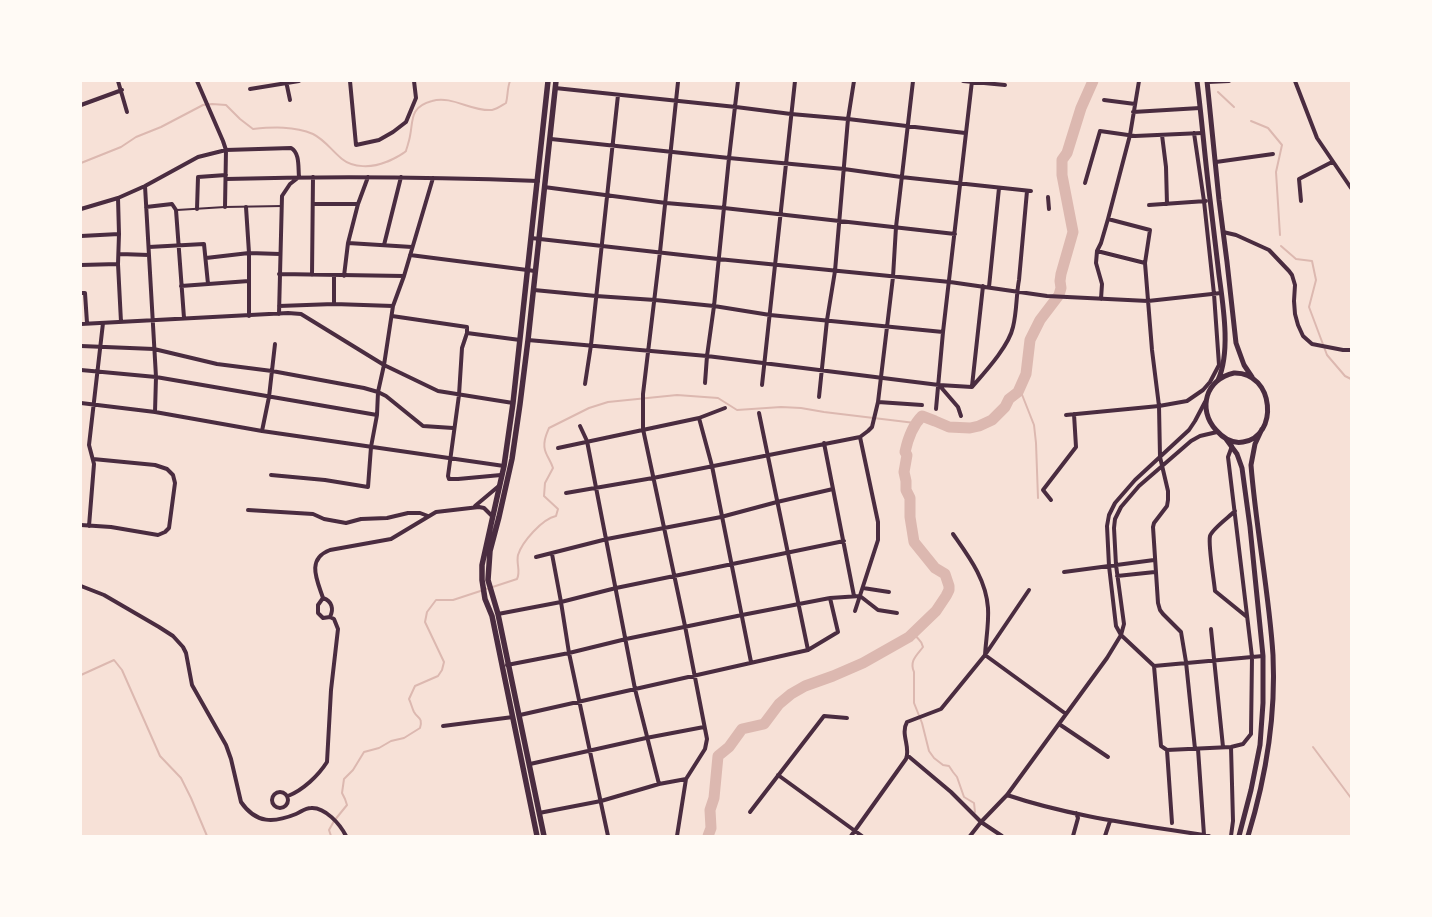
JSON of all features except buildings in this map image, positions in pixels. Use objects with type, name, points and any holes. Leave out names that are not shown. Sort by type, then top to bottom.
[{"type":"main road","points":[[537,836],[509,664],[498,614],[485,580],[512,459],[528,340],[536,271],[535,238],[538,181],[548,81]]},
{"type":"main road","points":[[1197,81],[1222,293],[1225,344],[1220,375],[1206,399],[1208,417],[1217,432],[1232,446],[1240,461],[1244,477],[1263,656],[1263,703],[1260,745],[1239,836]]},
{"type":"main road","points":[[1208,82],[1236,343],[1244,365],[1261,388],[1267,401],[1267,416],[1255,444],[1251,465],[1273,654],[1273,702],[1265,771],[1248,836]]},
{"type":"main road","points":[[544,836],[530,764],[502,666],[492,616],[486,600],[485,550],[504,466],[513,403],[527,270],[544,187],[556,85]]},
{"type":"main road","points":[[1218,380],[1234,373],[1252,376]]},
{"type":"main road","points":[[1226,439],[1237,442],[1246,441],[1255,437],[1262,430]]},
{"type":"street","points":[[118,81],[128,112]]},
{"type":"street","points":[[197,81],[226,150],[225,207]]},
{"type":"street","points":[[250,89],[299,81]]},
{"type":"street","points":[[350,81],[356,145],[379,140],[406,122],[416,98],[414,81]]},
{"type":"street","points":[[705,383],[738,81]]},
{"type":"street","points":[[762,385],[795,81]]},
{"type":"street","points":[[819,397],[834,271],[848,119],[854,81]]},
{"type":"street","points":[[566,493],[653,478],[860,437],[872,427],[878,402],[887,328],[912,81]]},
{"type":"street","points":[[963,81],[1005,85]]},
{"type":"street","points":[[1101,299],[1102,284],[1096,263],[1097,251],[1108,219],[1130,136],[1139,81]]},
{"type":"street","points":[[1208,82],[1229,81]]},
{"type":"street","points":[[1295,81],[1316,138],[1351,188]]},
{"type":"street","points":[[287,82],[290,100]]},
{"type":"street","points":[[677,836],[686,779],[705,749],[707,739],[643,429],[644,394],[678,82]]},
{"type":"street","points":[[936,409],[972,82]]},
{"type":"street","points":[[556,85],[618,95],[965,133]]},
{"type":"street","points":[[81,105],[122,90]]},
{"type":"street","points":[[585,384],[591,345],[618,95]]},
{"type":"street","points":[[1104,100],[1135,104]]},
{"type":"street","points":[[1134,112],[1200,108]]},
{"type":"street","points":[[1085,183],[1100,131],[1130,136],[1202,133]]},
{"type":"street","points":[[1066,415],[1187,402],[1210,382],[1219,365],[1204,201],[1194,133]]},
{"type":"street","points":[[1162,135],[1166,167],[1167,204]]},
{"type":"street","points":[[551,139],[844,169],[1029,191],[1017,291],[1016,316],[1010,336],[992,363],[972,387]]},
{"type":"street","points":[[81,209],[118,198],[145,186],[198,157],[226,150],[291,148],[297,154],[299,177]]},
{"type":"street","points":[[1216,162],[1273,154]]},
{"type":"street","points":[[1302,201],[1299,179],[1332,162]]},
{"type":"street","points":[[279,314],[282,196],[290,184],[299,177]]},
{"type":"street","points":[[312,275],[313,177]]},
{"type":"street","points":[[197,209],[198,178],[368,177],[538,181]]},
{"type":"street","points":[[344,276],[348,243],[358,204],[368,177]]},
{"type":"street","points":[[384,245],[401,178]]},
{"type":"street","points":[[271,475],[325,480],[368,487],[378,392],[394,306],[433,178]]},
{"type":"street","points":[[145,186],[156,377],[155,412]]},
{"type":"street","points":[[544,187],[666,203],[955,234]]},
{"type":"street","points":[[988,287],[999,188]]},
{"type":"street","points":[[1048,197],[1049,209]]},
{"type":"street","points":[[118,198],[120,254],[118,264],[121,322]]},
{"type":"street","points":[[1149,205],[1210,200]]},
{"type":"street","points":[[146,207],[172,204],[176,210],[184,318]]},
{"type":"street","points":[[313,204],[358,204]]},
{"type":"street","points":[[246,207],[249,253],[249,316]]},
{"type":"street","points":[[1007,796],[1110,821],[1207,835],[1186,662],[1180,632],[1160,610],[1155,572],[1153,527],[1167,506],[1168,491],[1160,456],[1159,406],[1145,263],[1150,230],[1108,219]]},
{"type":"street","points":[[1223,232],[1236,234],[1269,250],[1289,271],[1295,285],[1294,302],[1298,325],[1303,336],[1312,344],[1351,350]]},
{"type":"street","points":[[81,236],[119,234]]},
{"type":"street","points":[[535,238],[718,259],[950,282],[1047,296],[1148,301],[1222,293]]},
{"type":"street","points":[[348,243],[412,247]]},
{"type":"street","points":[[149,247],[204,244],[208,284]]},
{"type":"street","points":[[1097,251],[1145,263]]},
{"type":"street","points":[[206,258],[249,253],[280,254]]},
{"type":"street","points":[[120,254],[149,255]]},
{"type":"street","points":[[410,255],[536,271]]},
{"type":"street","points":[[81,265],[118,264]]},
{"type":"street","points":[[279,274],[404,276]]},
{"type":"street","points":[[334,276],[334,304]]},
{"type":"street","points":[[182,286],[249,281]]},
{"type":"street","points":[[972,387],[983,286]]},
{"type":"street","points":[[534,290],[714,306],[770,315],[943,332]]},
{"type":"street","points":[[83,293],[87,323]]},
{"type":"street","points":[[279,306],[334,304],[394,306]]},
{"type":"street","points":[[81,324],[288,313],[301,314],[384,365],[438,391],[513,403]]},
{"type":"street","points":[[392,316],[467,326],[467,334],[462,348],[448,476],[450,479],[458,479],[501,475]]},
{"type":"street","points":[[89,526],[94,464],[89,445],[103,323]]},
{"type":"street","points":[[467,334],[520,340]]},
{"type":"street","points":[[528,340],[707,356],[880,376],[939,385],[972,387]]},
{"type":"street","points":[[262,431],[269,397],[275,344]]},
{"type":"street","points":[[81,346],[154,349],[217,364],[272,371],[378,392],[386,396],[423,426],[453,428]]},
{"type":"street","points":[[81,370],[156,377],[377,415]]},
{"type":"street","points":[[939,385],[958,407],[961,416]]},
{"type":"street","points":[[1206,399],[1189,430],[1135,480],[1115,503],[1109,514],[1107,526],[1109,566],[1116,626],[1122,635],[1154,666],[1161,746],[1167,750],[1231,747],[1243,744],[1252,734],[1252,657],[1228,456],[1232,446]]},
{"type":"street","points":[[81,402],[155,412],[262,431],[504,466]]},
{"type":"street","points":[[878,402],[922,405]]},
{"type":"street","points":[[558,448],[699,418],[725,408]]},
{"type":"street","points":[[759,413],[808,650]]},
{"type":"street","points":[[1051,500],[1043,490],[1076,447],[1074,414]]},
{"type":"street","points":[[699,418],[712,466],[751,662]]},
{"type":"street","points":[[580,426],[587,441],[635,690],[658,784]]},
{"type":"street","points":[[970,836],[980,822],[1007,796],[1122,635],[1124,624],[1117,576],[1114,528],[1115,519],[1121,507],[1139,486],[1194,438],[1217,432]]},
{"type":"street","points":[[855,611],[879,532],[860,437]]},
{"type":"street","points":[[824,443],[854,596]]},
{"type":"street","points":[[81,525],[158,535],[165,532],[168,528],[175,483],[167,469],[155,465],[93,459]]},
{"type":"street","points":[[474,507],[500,485]]},
{"type":"street","points":[[536,557],[607,539],[721,517],[834,489]]},
{"type":"street","points":[[1115,503],[1121,507]]},
{"type":"street","points":[[330,616],[332,605],[327,599],[323,598],[315,571],[315,564],[322,553],[391,539],[436,512],[474,507],[484,508],[493,517]]},
{"type":"street","points":[[248,510],[313,514],[346,523],[361,519],[386,518],[408,513],[428,516]]},
{"type":"street","points":[[1234,511],[1210,536],[1215,591],[1247,617]]},
{"type":"street","points":[[953,534],[978,571],[987,599],[988,620],[985,655]]},
{"type":"street","points":[[498,614],[844,541]]},
{"type":"street","points":[[552,554],[569,653],[608,836]]},
{"type":"street","points":[[1064,572],[1154,560]]},
{"type":"street","points":[[1117,576],[1155,572]]},
{"type":"street","points":[[81,586],[104,595],[159,627],[173,636],[183,647],[186,653],[192,685],[226,745],[241,802],[252,814],[271,821],[284,819],[306,808],[320,809],[339,825],[346,836]]},
{"type":"street","points":[[863,588],[889,592]]},
{"type":"street","points":[[851,836],[907,755],[904,725],[907,722],[941,709],[985,655],[1029,590]]},
{"type":"street","points":[[502,666],[742,614],[830,598],[860,596],[878,610],[897,613]]},
{"type":"street","points":[[323,598],[318,605],[318,613],[323,618],[330,616]]},
{"type":"street","points":[[443,726],[517,716],[808,650],[838,632],[830,598]]},
{"type":"street","points":[[288,796],[296,793],[327,762],[331,690],[338,634],[337,623],[330,616]]},
{"type":"street","points":[[1211,629],[1223,747]]},
{"type":"street","points":[[985,655],[1066,714]]},
{"type":"street","points":[[1154,666],[1263,656]]},
{"type":"street","points":[[750,812],[824,716],[847,718]]},
{"type":"street","points":[[1059,724],[1108,757]]},
{"type":"street","points":[[530,764],[704,727]]},
{"type":"street","points":[[1231,747],[1233,821],[1231,836]]},
{"type":"street","points":[[1167,750],[1172,823]]},
{"type":"street","points":[[907,755],[951,792],[980,822],[1002,836]]},
{"type":"street","points":[[778,775],[862,836]]},
{"type":"street","points":[[539,813],[601,801],[658,784],[686,779]]},
{"type":"street","points":[[280,791],[288,796],[286,805],[282,807],[274,805],[272,801],[273,796],[280,791]]},
{"type":"street","points":[[1073,836],[1078,818],[1076,813]]},
{"type":"street","points":[[1105,836],[1110,821]]},
{"type":"lane","points":[[176,210],[282,206]]},
{"type":"waterway","points":[[81,163],[121,147],[136,137],[161,127],[203,105],[212,104],[226,105],[253,129],[283,128],[306,131],[321,139],[346,162],[363,166],[381,164],[406,151],[415,112],[424,104],[432,101],[447,100],[477,109],[494,110],[506,103],[510,81]]},
{"type":"waterway","points":[[708,836],[711,828],[710,810],[714,798],[718,756],[729,747],[742,729],[764,724],[779,704],[805,686],[863,663],[909,637],[936,611],[946,596],[949,586],[945,574],[935,568],[914,542],[910,517],[910,498],[906,490],[904,472],[907,455],[905,452],[913,428],[922,416],[949,427],[970,428],[979,426],[992,420],[1005,407],[1009,399],[1018,392],[1026,374],[1030,340],[1040,320],[1059,295],[1061,288],[1061,274],[1073,232],[1062,175],[1062,160],[1067,153],[1081,108],[1093,81]]},
{"type":"waterway","points":[[1218,92],[1234,107]]},
{"type":"waterway","points":[[1251,121],[1268,128],[1282,145],[1276,172],[1280,235]]},
{"type":"waterway","points":[[1281,246],[1296,259],[1312,261],[1316,280],[1309,307],[1327,355],[1345,376],[1351,379]]},
{"type":"waterway","points":[[1019,387],[1034,425],[1038,498]]},
{"type":"waterway","points":[[331,836],[329,830],[347,805],[342,793],[344,779],[353,770],[364,752],[404,738],[420,728],[420,720],[414,712],[409,699],[415,686],[438,676],[444,662],[425,622],[427,612],[436,600],[453,600],[517,579],[520,550],[539,526],[556,516],[558,509],[544,496],[545,483],[553,468],[544,446],[549,428],[589,408],[608,402],[677,395],[718,398],[737,410],[781,407],[801,408],[915,423]]},
{"type":"waterway","points":[[914,633],[923,647],[914,658],[912,665],[914,672],[914,703],[922,723],[929,751],[943,765],[949,766],[957,777],[964,797],[974,803],[975,812]]},
{"type":"waterway","points":[[81,675],[114,660],[122,670],[160,756],[181,778],[207,836]]},
{"type":"waterway","points":[[1313,747],[1351,798]]}]
